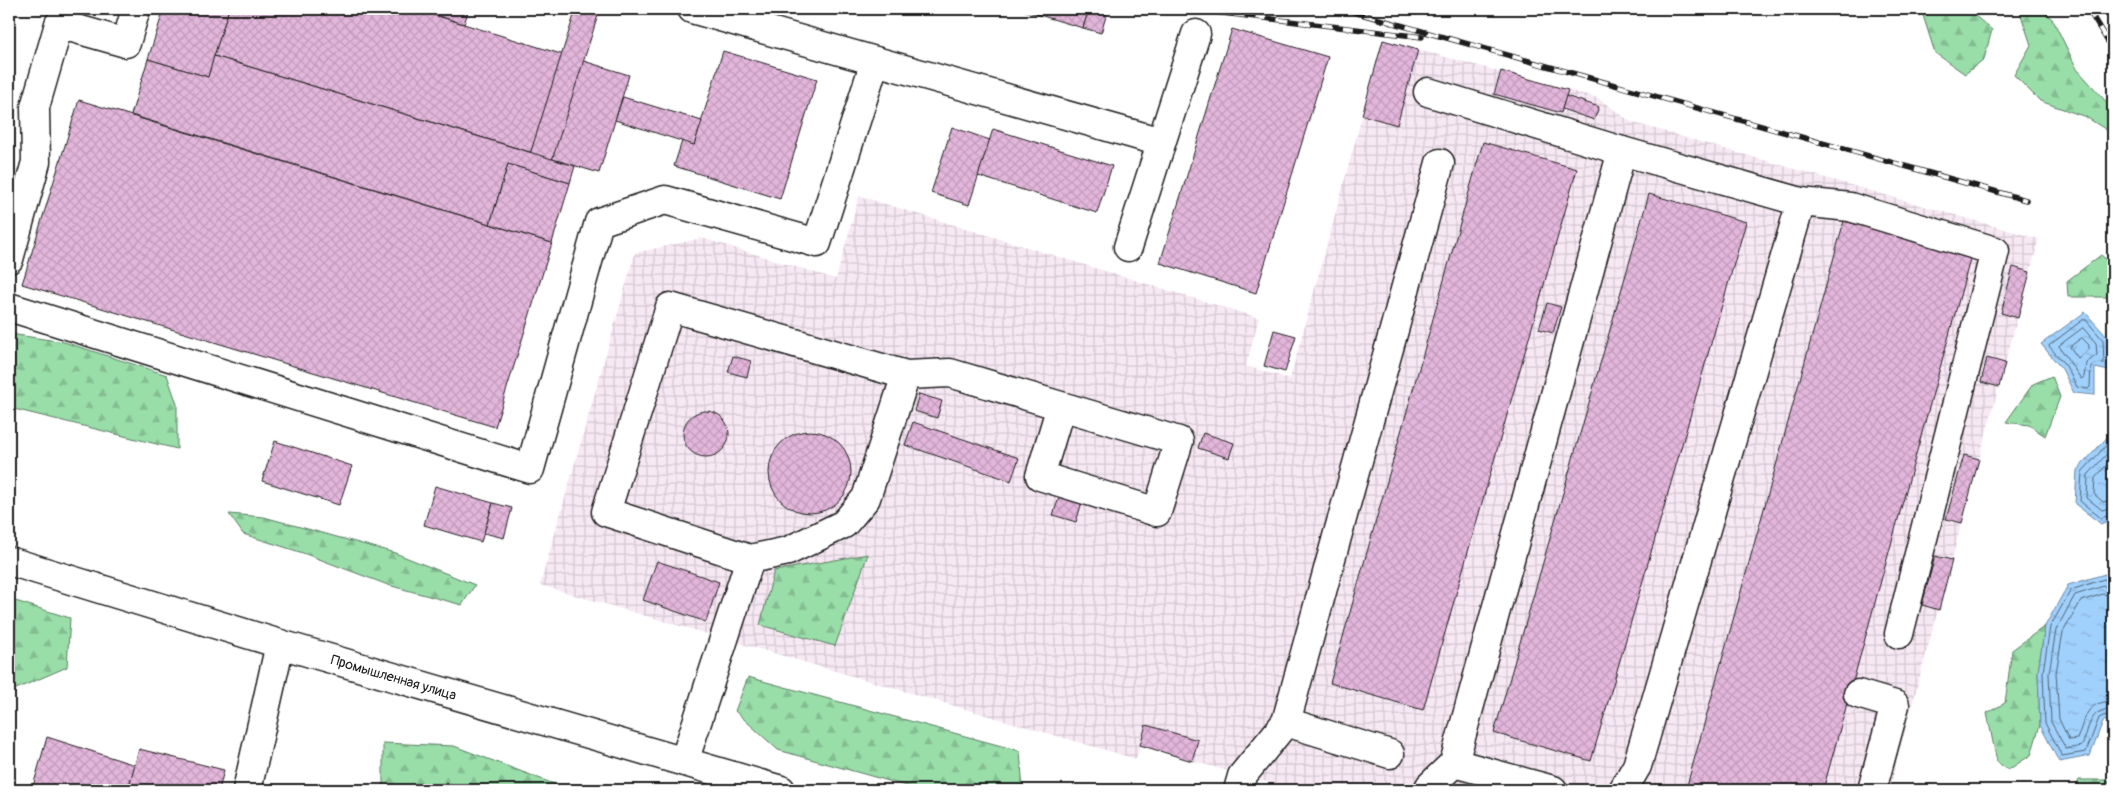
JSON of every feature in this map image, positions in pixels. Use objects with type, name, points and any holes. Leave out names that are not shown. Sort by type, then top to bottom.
[{"type":"street","points":[[9,259],[36,162],[35,107],[59,24],[126,43],[136,9]]},
{"type":"street","points":[[692,9],[769,19],[875,61],[1161,142]]},
{"type":"street","points":[[1128,247],[1196,34]]},
{"type":"street","points":[[9,307],[530,468],[599,222],[665,200],[817,243],[875,61]]},
{"type":"street","points":[[1428,92],[1622,151],[1801,202],[1850,207],[1995,250],[1899,634]]},
{"type":"street","points":[[1428,790],[1454,763],[1622,151]]},
{"type":"street","points":[[1238,790],[1242,776],[1286,722],[1440,163]]},
{"type":"street","points":[[1623,790],[1637,766],[1801,202]]},
{"type":"street","points":[[906,376],[866,498],[844,524],[788,551],[750,559],[606,512],[670,307],[906,376],[950,373],[1179,441],[1157,512],[1040,476],[1061,406]]},
{"type":"street","points":[[684,762],[750,559]]},
{"type":"street","name":"Промышленная улица","points":[[9,561],[280,644],[781,790]]},
{"type":"street","points":[[247,790],[280,644]]},
{"type":"street","points":[[1858,694],[1894,705],[1872,790]]},
{"type":"street","points":[[1286,722],[1390,754]]},
{"type":"street","points":[[1454,763],[1553,790]]},
{"type":"shaded area","points":[[1383,40],[1598,98],[1631,122],[2039,239],[1889,790],[1295,790],[1140,746],[1136,759],[540,585],[635,253],[702,238],[836,279],[859,196],[1259,318],[1246,366],[1290,379]]},
{"type":"green space","points":[[1921,9],[1967,9],[1992,30],[1984,59],[1965,74],[1935,53]]},
{"type":"green space","points":[[2019,9],[2042,9],[2053,20],[2077,69],[2109,105],[2113,121],[2113,134],[2086,117],[2040,101],[2014,75],[2031,45]]},
{"type":"green space","points":[[2101,255],[2113,265],[2113,317],[2110,297],[2068,297],[2067,281]]},
{"type":"green space","points":[[10,334],[64,342],[167,375],[177,404],[177,449],[10,408]]},
{"type":"green space","points":[[2052,376],[2060,397],[2045,436],[2029,425],[2006,422],[2033,384]]},
{"type":"green space","points":[[229,514],[264,517],[395,553],[475,585],[462,605],[388,585],[303,553],[243,534]]},
{"type":"green space","points":[[868,554],[835,646],[760,625],[774,571]]},
{"type":"green space","points":[[9,599],[70,618],[67,667],[9,692]]},
{"type":"green space","points":[[2045,626],[2038,672],[2040,725],[2031,755],[2008,770],[1997,762],[1987,713],[2005,703],[2012,650]]},
{"type":"green space","points":[[748,677],[1020,751],[1023,790],[921,790],[778,750],[735,711]]},
{"type":"green space","points":[[383,743],[454,746],[562,787],[576,790],[383,790]]},
{"type":"green space","points":[[2079,780],[2108,780],[2110,790],[2075,790]]},
{"type":"water","points":[[2085,312],[2108,338],[2109,371],[2095,368],[2095,395],[2074,393],[2062,369],[2041,344]]},
{"type":"water","points":[[2113,431],[2113,518],[2101,524],[2075,504],[2077,470]]},
{"type":"water","points":[[2105,574],[2113,578],[2113,720],[2103,721],[2090,756],[2059,762],[2040,725],[2038,672],[2045,626],[2068,585]]},
{"type":"building","points":[[164,9],[229,9],[208,77],[148,59]]},
{"type":"building","points":[[229,9],[415,9],[629,75],[599,173],[214,56]]},
{"type":"building","points":[[424,9],[469,9],[464,24],[423,11]]},
{"type":"building","points":[[576,9],[600,9],[547,176],[525,170]]},
{"type":"building","points":[[1019,9],[1089,9],[1083,28]]},
{"type":"building","points":[[1089,9],[1107,13],[1101,33],[1083,28]]},
{"type":"building","points":[[1232,29],[1328,57],[1256,293],[1160,263]]},
{"type":"building","points":[[1383,40],[1418,50],[1397,125],[1362,115]]},
{"type":"building","points":[[723,51],[817,79],[780,199],[674,166],[682,141],[694,145]]},
{"type":"building","points":[[214,56],[575,166],[570,183],[508,164],[490,224],[131,115],[148,59],[208,77]]},
{"type":"building","points":[[1501,71],[1568,90],[1561,113],[1494,94]]},
{"type":"building","points":[[1566,96],[1599,107],[1594,120],[1562,109]]},
{"type":"building","points":[[623,97],[702,121],[694,145],[615,120]]},
{"type":"building","points":[[79,100],[552,243],[495,427],[22,284]]},
{"type":"building","points":[[952,127],[990,140],[969,205],[931,193]]},
{"type":"building","points":[[993,129],[1112,166],[1097,213],[978,176]]},
{"type":"building","points":[[1483,142],[1577,169],[1423,710],[1330,683]]},
{"type":"building","points":[[508,164],[570,183],[552,243],[490,224]]},
{"type":"building","points":[[1649,194],[1746,222],[1591,761],[1494,733]]},
{"type":"building","points":[[1844,221],[1971,256],[1823,790],[1689,790],[1686,789]]},
{"type":"building","points":[[2013,267],[2030,272],[2018,318],[2001,313]]},
{"type":"building","points":[[1547,303],[1561,307],[1553,333],[1539,329]]},
{"type":"building","points":[[1274,330],[1296,336],[1285,372],[1264,366]]},
{"type":"building","points":[[733,356],[751,361],[747,377],[728,372]]},
{"type":"building","points":[[1987,358],[2005,363],[1999,387],[1981,382]]},
{"type":"building","points":[[919,394],[942,401],[937,418],[914,411]]},
{"type":"building","points":[[711,411],[715,412],[725,421],[728,425],[728,443],[719,453],[711,457],[701,457],[693,453],[684,443],[683,429],[687,421],[697,412]]},
{"type":"building","points":[[913,422],[1019,458],[1011,481],[905,445]]},
{"type":"building","points":[[802,431],[818,431],[833,438],[844,449],[851,464],[848,488],[839,501],[818,513],[802,513],[787,506],[776,495],[769,480],[769,464],[776,449],[787,438]]},
{"type":"building","points":[[1203,433],[1234,443],[1229,458],[1198,448]]},
{"type":"building","points":[[275,441],[352,466],[339,505],[262,481]]},
{"type":"building","points":[[1964,455],[1979,459],[1962,523],[1946,519]]},
{"type":"building","points":[[435,486],[493,503],[481,542],[424,525]]},
{"type":"building","points":[[1060,495],[1082,502],[1076,522],[1053,515]]},
{"type":"building","points":[[493,503],[512,508],[504,538],[484,533]]},
{"type":"building","points":[[1935,556],[1952,560],[1939,610],[1922,605]]},
{"type":"building","points":[[657,561],[719,582],[706,622],[643,600]]},
{"type":"building","points":[[1146,725],[1198,740],[1192,761],[1140,745]]},
{"type":"building","points":[[47,737],[135,765],[128,790],[32,790]]},
{"type":"building","points":[[139,749],[224,770],[219,790],[128,790]]},
{"type":"railway","points":[[1190,9],[1422,37]]},
{"type":"railway","points":[[1343,9],[2026,200]]},
{"type":"railway","points":[[2088,9],[2113,50]]}]
